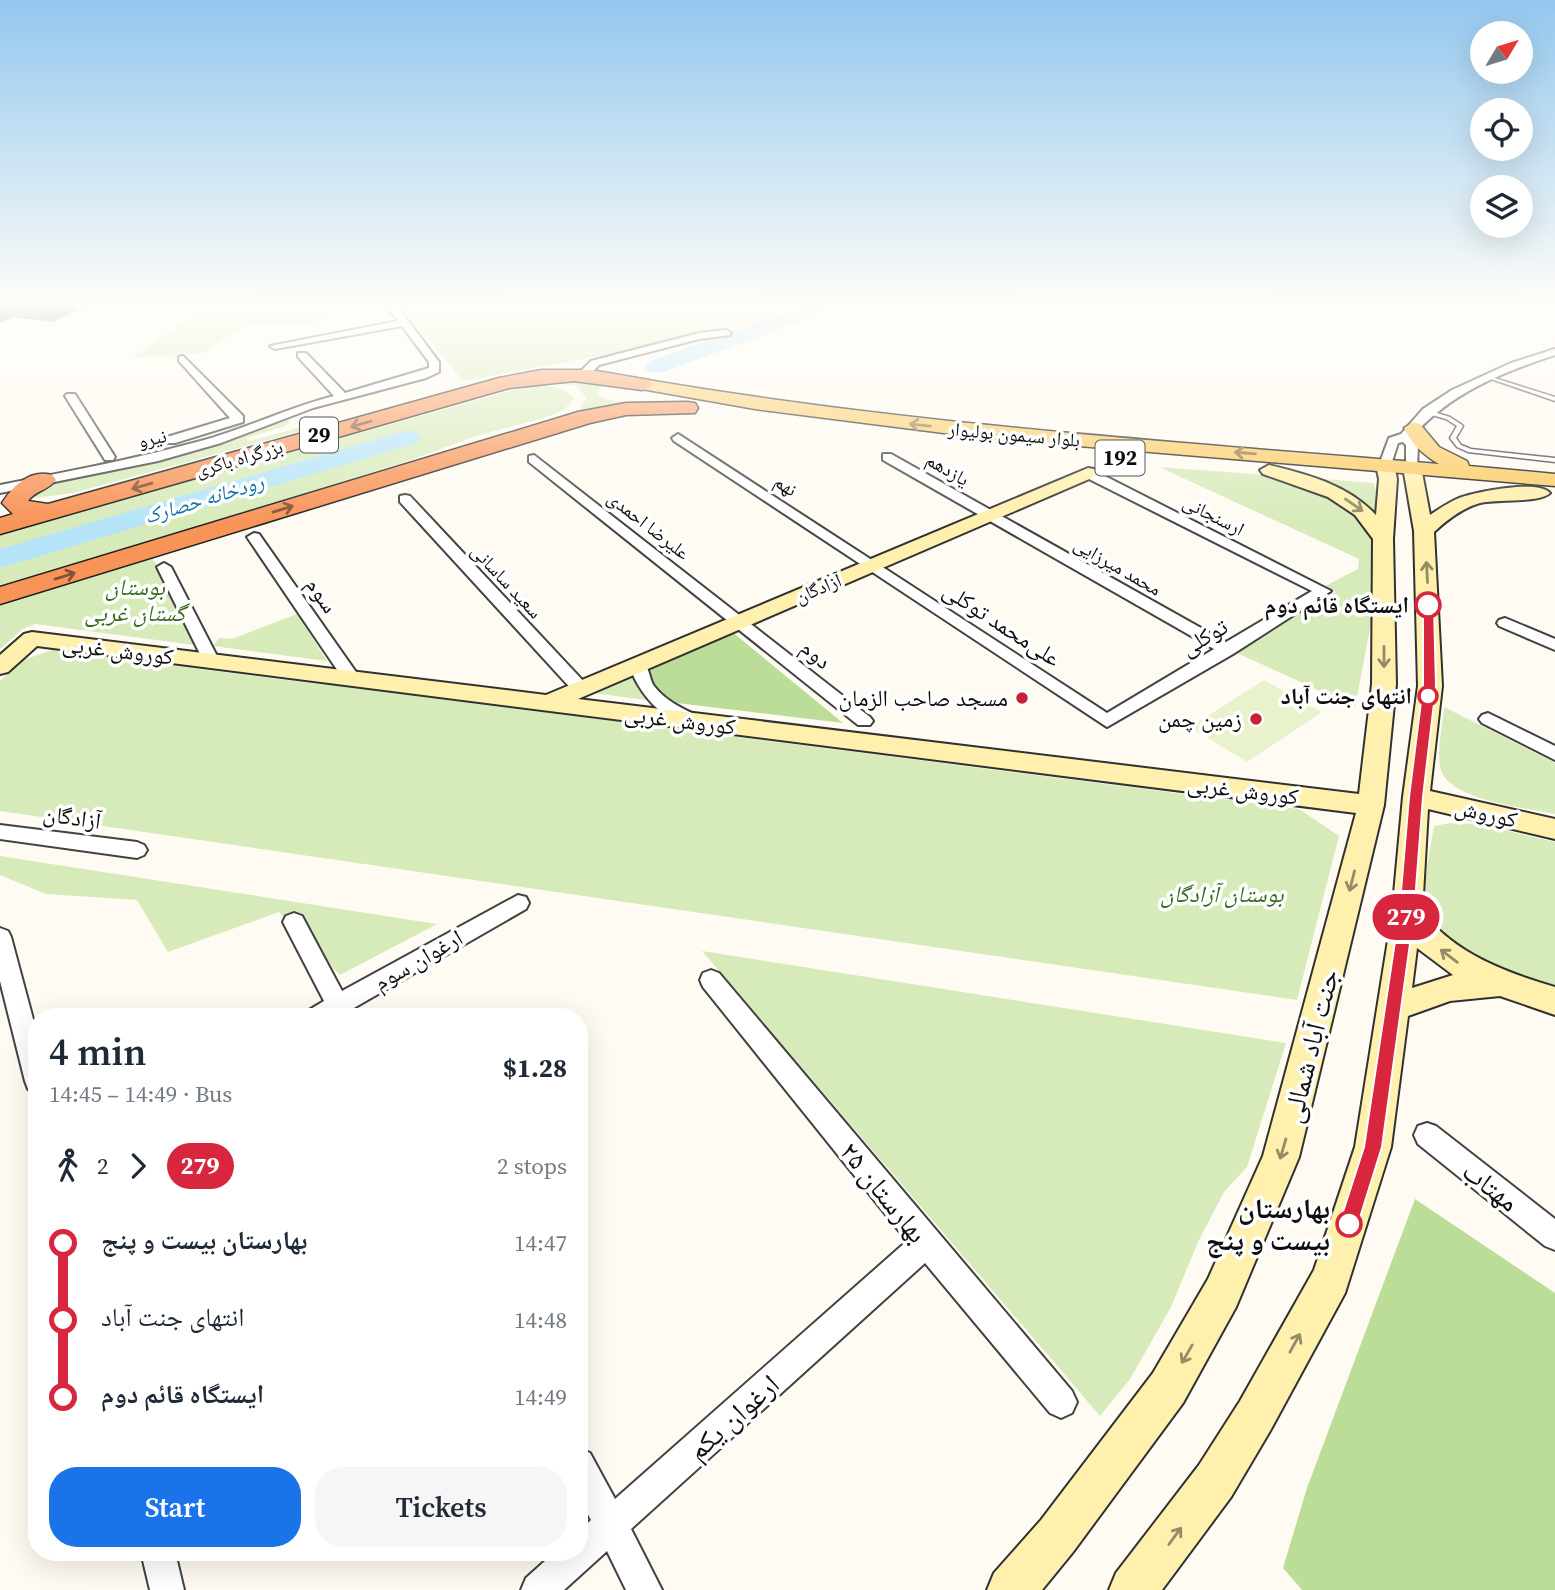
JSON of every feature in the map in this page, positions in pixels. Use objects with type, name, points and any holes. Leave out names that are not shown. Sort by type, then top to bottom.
[{"type":"highway","name":"بزرگراه باکری","points":[[0,526],[527,378],[578,389],[642,383]]},
{"type":"highway","points":[[642,383],[617,386],[608,391],[625,400],[657,401],[687,408]]},
{"type":"highway","points":[[504,441],[571,408],[578,389]]},
{"type":"highway","points":[[0,596],[504,441],[612,411],[687,408]]},
{"type":"highway","points":[[44,480],[22,491],[14,503],[25,511],[50,512]]},
{"type":"main road","name":"بلوار سیمون بولیوار","points":[[642,383],[734,402],[929,426],[1403,460],[1484,473],[1550,489]]},
{"type":"main road","name":"بلوار سیمون بولیوار","points":[[687,408],[920,441],[1269,470],[1403,460],[1550,489]]},
{"type":"main road","points":[[1133,1590],[1215,1481],[1255,1416],[1331,1279],[1373,1147],[1407,915],[1416,797],[1430,686],[1424,531],[1403,460],[1424,447],[1438,456],[1484,473]]},
{"type":"main road","name":"جنت آباد شمالی","points":[[1011,1590],[1057,1536],[1168,1388],[1233,1269],[1281,1157],[1371,805],[1384,684],[1383,539],[1403,460]]},
{"type":"main road","points":[[1269,470],[1336,493],[1366,513],[1383,539]]},
{"type":"main road","name":"آزادگان","points":[[548,703],[1088,473]]},
{"type":"main road","points":[[1424,531],[1441,514],[1465,501],[1499,494],[1550,489]]},
{"type":"main road","name":"کوروش غربی","points":[[0,667],[32,639],[1371,805]]},
{"type":"main road","name":"کوروش","points":[[1416,797],[1555,829]]},
{"type":"main road","points":[[1407,915],[1421,935],[1464,968],[1501,984],[1555,1001]]},
{"type":"main road","points":[[1393,1008],[1450,988],[1501,984]]},
{"type":"street","points":[[198,376],[237,419]]},
{"type":"street","points":[[322,376],[342,397]]},
{"type":"street","name":"نیرو","points":[[0,489],[184,450],[309,406],[414,376]]},
{"type":"street","points":[[578,389],[586,376]]},
{"type":"street","points":[[1403,460],[1427,412],[1456,392],[1490,377]]},
{"type":"street","points":[[71,396],[109,457]]},
{"type":"street","name":"نیرو","points":[[0,483],[109,457],[237,419],[309,406]]},
{"type":"street","name":"نهم","points":[[678,438],[872,565]]},
{"type":"street","points":[[173,439],[184,441],[187,447],[184,450]]},
{"type":"street","name":"یازدهم","points":[[887,457],[990,515]]},
{"type":"street","name":"علیرضا احمدی","points":[[534,459],[740,621]]},
{"type":"street","name":"ارسنجانی","points":[[1088,473],[1323,591]]},
{"type":"street","name":"سعید ساسانی","points":[[405,499],[580,689]]},
{"type":"street","name":"محمد میرزایی","points":[[990,515],[1227,650]]},
{"type":"street","name":"سوم","points":[[254,537],[352,679]]},
{"type":"street","name":"علی‌محمد توکلی","points":[[872,565],[1107,721]]},
{"type":"street","points":[[164,567],[212,662]]},
{"type":"street","name":"توکلی","points":[[1107,721],[1323,591]]},
{"type":"street","name":"دوم","points":[[740,621],[864,721]]},
{"type":"street","points":[[1505,623],[1555,645]]},
{"type":"street","points":[[638,665],[644,686],[653,697],[669,709],[695,722]]},
{"type":"street","points":[[1488,719],[1555,754]]},
{"type":"street","name":"آزادگان","points":[[0,832],[137,850]]},
{"type":"street","name":"ارغوان سوم","points":[[346,1008],[518,903]]},
{"type":"street","points":[[294,922],[339,1008]]},
{"type":"street","points":[[0,937],[5,978],[28,1052]]},
{"type":"street","name":"بهارستان ۲۵","points":[[711,980],[926,1243],[1061,1402]]},
{"type":"street","name":"مهتاب","points":[[1427,1135],[1555,1236]]},
{"type":"street","name":"ارغوان یکم","points":[[588,1546],[926,1243]]},
{"type":"street","points":[[588,1481],[645,1590]]},
{"type":"street","points":[[160,1561],[167,1590]]},
{"type":"street","name":"ارغوان یکم","points":[[538,1590],[571,1561]]},
{"type":"lane","points":[[1490,377],[1555,398]]},
{"type":"lane","points":[[1427,412],[1448,418],[1460,426],[1453,438],[1459,446],[1470,451],[1555,460]]},
{"type":"green space","points":[[459,376],[489,376],[463,381]]},
{"type":"green space","points":[[558,377],[603,384],[597,394],[605,399],[630,404],[577,412],[587,398],[576,386],[556,382]]},
{"type":"green space","points":[[528,386],[559,388],[574,399],[564,410],[547,417],[476,436],[411,460],[0,587],[0,533]]},
{"type":"green space","points":[[291,419],[286,426],[246,438],[250,441],[324,421],[327,424],[73,493],[25,499],[47,483],[164,459]]},
{"type":"green space","points":[[1159,467],[1268,475],[1337,497],[1371,529],[1371,624],[1355,707],[1235,652],[1336,592],[1325,586],[1358,569],[1359,559]]},
{"type":"green space","points":[[1299,477],[1373,483],[1378,494],[1378,520]]},
{"type":"green space","name":"بوستان گستان غربی","points":[[152,557],[202,646],[35,624],[23,629],[0,649],[0,604]]},
{"type":"green space","points":[[297,614],[327,661],[213,646],[219,638],[232,639]]},
{"type":"green space","points":[[731,631],[843,723],[677,703],[654,687],[643,673],[655,663]]},
{"type":"green space","name":"بوستان آزادگان","points":[[52,650],[317,684],[439,690],[451,700],[1299,809],[1339,836],[1297,1000],[0,811],[0,681],[23,660]]},
{"type":"green space","points":[[633,672],[639,690],[654,701],[593,693]]},
{"type":"green space","name":"زمین چمن","points":[[1264,680],[1322,712],[1247,762],[1190,727]]},
{"type":"green space","points":[[1444,707],[1555,763],[1555,814],[1471,795],[1445,778],[1439,759]]},
{"type":"green space","points":[[1450,823],[1478,824],[1555,842],[1555,986],[1493,970],[1457,956],[1419,911],[1434,826]]},
{"type":"green space","points":[[0,856],[437,924],[340,975],[279,912],[168,952],[137,900],[46,894],[0,875]]},
{"type":"green space","points":[[702,951],[1286,1043],[1247,1167],[1224,1192],[1198,1242],[1171,1307],[1130,1379],[1100,1416]]},
{"type":"green space","points":[[1415,1199],[1555,1293],[1555,1590],[1302,1590],[1283,1568],[1307,1488]]},
{"type":"waterway","name":"رودخانه حصارک","points":[[0,559],[408,438]]},
{"type":"bus line","name":"279","points":[[1349,1224],[1373,1147],[1407,915],[1416,797],[1430,686],[1428,605]]},
{"type":"place","name":"ایستگاه قائم دوم","points":[[1428,605]]},
{"type":"place","name":"انتهای جنت آباد","points":[[1428,696]]},
{"type":"place","name":"مسجد صاحب الزمان","points":[[1022,698]]},
{"type":"place","name":"زمین چمن","points":[[1256,719]]},
{"type":"place","name":"بهارستان بیست و پنج","points":[[1349,1224]]}]
